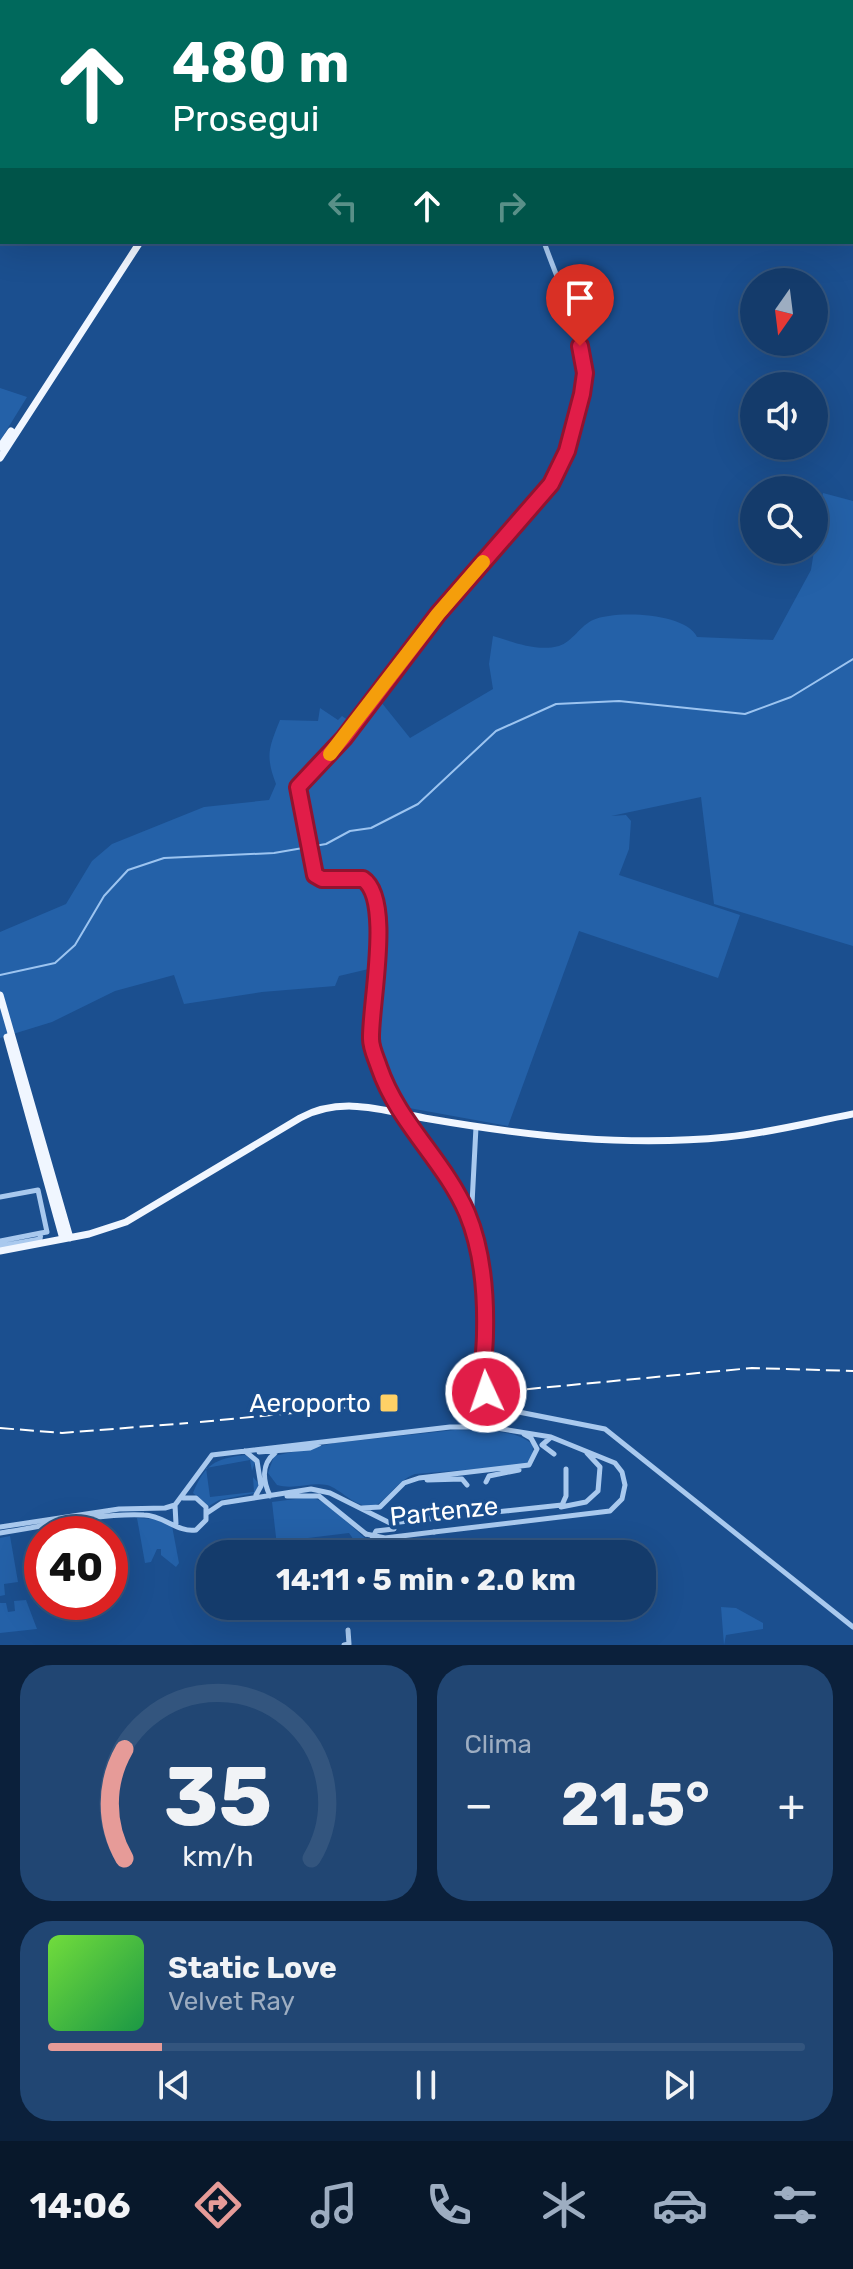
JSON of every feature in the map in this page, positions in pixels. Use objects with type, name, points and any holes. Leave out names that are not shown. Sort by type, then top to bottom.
[{"type":"main road","points":[[0,447],[136,244]]},
{"type":"main road","points":[[0,458],[136,244]]},
{"type":"main road","points":[[0,995],[67,1238]]},
{"type":"main road","points":[[0,1014],[6,1025]]},
{"type":"main road","points":[[0,1246],[67,1238],[126,1222],[318,1108],[343,1104],[476,1127],[608,1140],[728,1137],[853,1114]]},
{"type":"street","points":[[471,1224],[458,1196],[400,1114],[370,1042],[377,948],[373,892],[363,879],[322,879],[312,869],[298,790],[300,781],[344,738],[438,614],[546,490],[564,458],[580,403],[585,365],[545,244]]},
{"type":"street","points":[[476,1127],[471,1224],[484,1298],[485,1343],[476,1402],[605,1429],[853,1627]]},
{"type":"street","points":[[0,1197],[38,1190],[47,1232],[41,1233],[40,1239],[0,1246]]},
{"type":"street","points":[[480,1378],[487,1394],[508,1409]]},
{"type":"street","points":[[476,1395],[487,1394]]},
{"type":"street","points":[[483,1405],[487,1394]]},
{"type":"street","points":[[0,1527],[176,1504],[212,1455],[471,1426],[551,1437],[591,1455],[602,1475],[596,1494],[573,1506],[537,1510]]},
{"type":"street","points":[[486,1482],[489,1476],[526,1467],[533,1461],[537,1449],[531,1438],[517,1431]]},
{"type":"street","points":[[551,1437],[542,1445],[554,1454]]},
{"type":"street","points":[[259,1452],[324,1442]]},
{"type":"street","points":[[246,1452],[310,1448],[324,1442]]},
{"type":"street","name":"Partenze","points":[[243,1500],[303,1495],[325,1499],[366,1534],[385,1538],[610,1511],[622,1499],[625,1485],[622,1472],[615,1463],[564,1442]]},
{"type":"street","points":[[246,1452],[257,1461],[261,1486],[254,1497]]},
{"type":"street","points":[[269,1494],[265,1466],[276,1452]]},
{"type":"street","points":[[350,1504],[364,1509],[380,1507],[410,1481],[526,1467]]},
{"type":"street","points":[[207,1513],[222,1503],[319,1489],[390,1523],[562,1505],[566,1496],[566,1469]]},
{"type":"street","points":[[410,1481],[462,1479],[467,1485]]},
{"type":"street","points":[[0,1533],[120,1515],[156,1516],[184,1530],[195,1530],[205,1523],[207,1513],[198,1499],[182,1499]]},
{"type":"street","points":[[176,1504],[173,1514],[176,1524]]},
{"type":"street","points":[[372,1540],[376,1531],[394,1529]]},
{"type":"street","points":[[344,1645],[349,1644],[348,1630]]},
{"type":"shaded area","points":[[0,388],[27,397],[0,441]]},
{"type":"shaded area","points":[[828,494],[853,501],[853,946],[714,904],[701,797],[611,816],[626,815],[631,821],[629,849],[619,875],[740,915],[718,978],[579,931],[508,1126],[398,1106],[374,1046],[377,967],[339,976],[335,986],[262,992],[184,1004],[174,975],[115,991],[52,1022],[0,1038],[0,932],[66,904],[92,861],[112,844],[204,807],[269,800],[276,784],[270,766],[270,752],[280,720],[318,721],[320,708],[338,720],[342,716],[355,725],[377,697],[410,738],[493,689],[489,664],[493,636],[525,646],[551,648],[564,644],[593,620],[633,615],[665,618],[690,629],[697,637],[773,640],[812,564],[828,564]]},
{"type":"shaded area","points":[[455,1430],[517,1436],[533,1445],[532,1460],[524,1465],[415,1474],[372,1506],[360,1504],[327,1485],[277,1485],[268,1473],[274,1456],[334,1443]]},
{"type":"shaded area","points":[[245,1455],[255,1462],[252,1471],[250,1460],[209,1468],[218,1461]]},
{"type":"shaded area","points":[[206,1470],[210,1497],[254,1492],[253,1477],[259,1484],[255,1493],[219,1500],[209,1506],[193,1493]]},
{"type":"shaded area","points":[[311,1497],[326,1503],[367,1540],[354,1540],[349,1533],[276,1540],[272,1502]]},
{"type":"shaded area","points":[[137,1518],[158,1519],[172,1526],[179,1563],[176,1567],[161,1555],[161,1549],[157,1549],[151,1562],[145,1563]]},
{"type":"shaded area","points":[[10,1536],[18,1582],[4,1584],[5,1595],[0,1596],[0,1538]]},
{"type":"shaded area","points":[[24,1600],[24,1620],[34,1620],[37,1629],[0,1633],[0,1603],[6,1603],[8,1612],[15,1611],[14,1601]]},
{"type":"shaded area","points":[[721,1607],[736,1608],[763,1623],[763,1629],[726,1635],[724,1645]]},
{"type":"waterway","points":[[0,975],[55,963],[75,945],[104,896],[128,870],[164,858],[274,853],[326,844],[350,831],[371,828],[418,804],[496,731],[556,704],[619,701],[745,714],[791,697],[853,659]]},
{"type":"railway","points":[[507,1391],[752,1368],[853,1371]]},
{"type":"railway","points":[[200,1422],[354,1407]]},
{"type":"railway","points":[[0,1428],[62,1433],[188,1423]]},
{"type":"slow traffic","points":[[330,754],[438,614],[483,562]]},
{"type":"place","name":"Aeroporto","points":[[389,1403]]},
{"type":"route","points":[[486,1392],[480,1378],[485,1343],[483,1279],[471,1224],[458,1196],[395,1106],[370,1042],[377,948],[372,887],[363,879],[322,879],[315,875],[305,836],[298,787],[300,781],[315,770],[344,738],[438,614],[551,484],[567,451],[582,394],[585,373],[580,346]]}]
